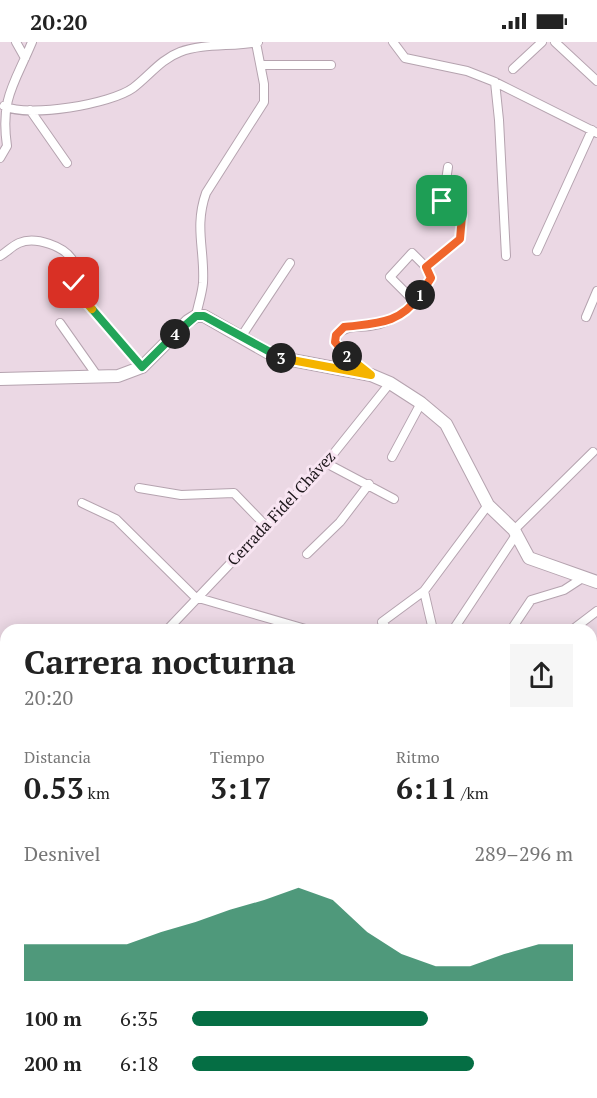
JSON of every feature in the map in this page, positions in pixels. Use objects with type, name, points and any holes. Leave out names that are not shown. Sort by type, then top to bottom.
[{"type":"street","points":[[16,42],[25,58]]},
{"type":"street","points":[[0,158],[7,146],[3,128],[4,99],[32,42]]},
{"type":"street","points":[[0,380],[118,376],[142,367],[196,316],[203,283],[198,227],[200,210],[206,193],[264,102],[257,42],[182,50],[166,58],[133,88],[116,98],[30,110],[12,110],[4,106]]},
{"type":"street","points":[[393,42],[405,58],[467,71],[495,82],[595,132],[537,251]]},
{"type":"street","points":[[513,69],[542,42]]},
{"type":"street","points":[[555,42],[597,81]]},
{"type":"street","points":[[261,65],[331,65]]},
{"type":"street","points":[[495,82],[500,120],[506,256]]},
{"type":"street","points":[[30,110],[67,163]]},
{"type":"street","points":[[426,267],[460,239],[462,216],[442,201],[448,167]]},
{"type":"street","points":[[0,256],[16,244],[25,241],[37,241],[64,251],[73,262],[74,283],[78,293],[142,367]]},
{"type":"street","points":[[371,375],[338,348],[336,335],[344,327],[370,326],[385,322],[415,302],[431,278],[426,267],[411,253],[390,277],[415,302]]},
{"type":"street","points":[[241,338],[290,263]]},
{"type":"street","points":[[586,317],[597,291]]},
{"type":"street","points":[[196,316],[204,316],[276,357],[371,375],[390,382],[421,403],[446,424],[488,505],[515,532],[529,558],[597,582]]},
{"type":"street","points":[[60,323],[98,377]]},
{"type":"street","name":"Cerrada Fidel Chávez","points":[[172,624],[195,597],[326,463],[390,382]]},
{"type":"street","points":[[392,457],[421,403]]},
{"type":"street","points":[[457,624],[515,532],[593,452]]},
{"type":"street","points":[[326,463],[394,499]]},
{"type":"street","points":[[307,554],[340,522],[369,484]]},
{"type":"street","points":[[139,488],[181,495],[234,493],[266,526]]},
{"type":"street","points":[[82,503],[116,519],[195,597],[288,624]]},
{"type":"street","points":[[384,624],[382,622],[424,591],[488,505]]},
{"type":"street","points":[[515,624],[531,600],[564,590],[584,577]]},
{"type":"street","points":[[424,591],[432,624]]},
{"type":"street","points":[[580,624],[597,611]]},
{"type":"route","points":[[74,283],[78,293],[142,367],[188,321],[196,316],[204,316],[276,357],[329,365],[371,375],[338,348],[335,342],[336,335],[344,327],[370,326],[385,322],[399,315],[415,302],[431,278],[426,267],[460,239],[462,216],[442,201]]}]
